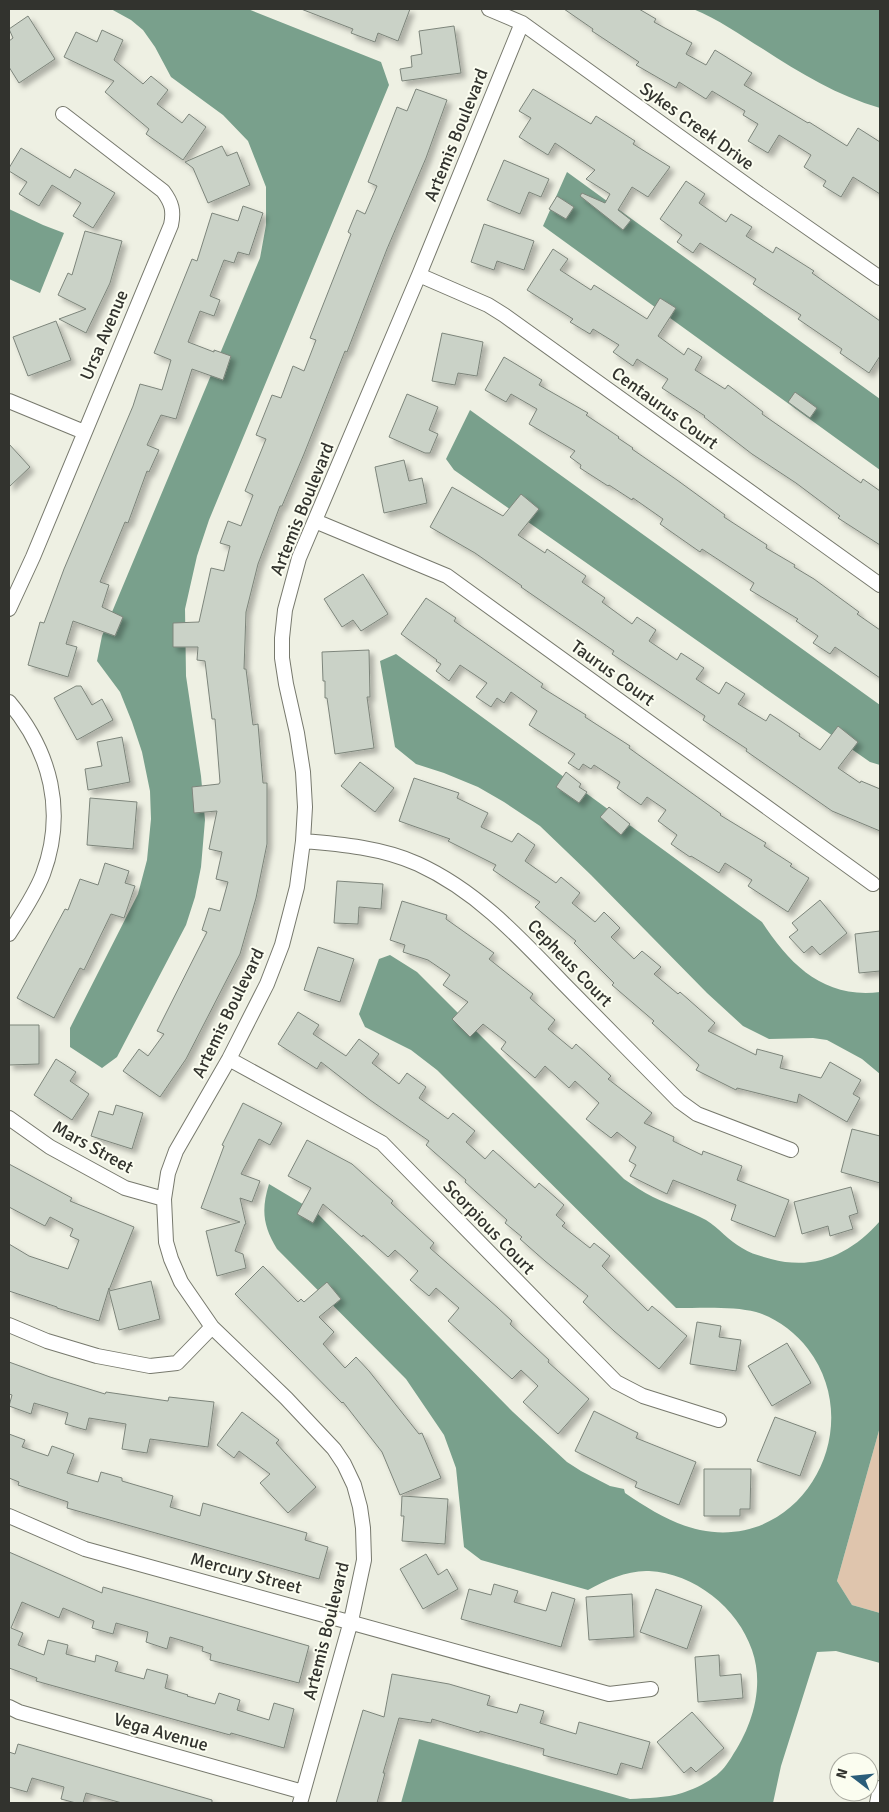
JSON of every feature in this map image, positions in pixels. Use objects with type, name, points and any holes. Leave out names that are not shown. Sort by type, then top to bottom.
[{"type":"street","name":"Sykes Creek Drive","points":[[489,9],[522,23],[880,278]]},
{"type":"street","name":"Artemis Boulevard","points":[[302,1798],[351,1621],[364,1560],[364,1528],[354,1484],[334,1449],[286,1398],[212,1327],[181,1282],[166,1242],[164,1199],[168,1172],[176,1151],[228,1059],[267,984],[282,945],[297,887],[305,807],[303,772],[297,733],[282,658],[285,610],[290,587],[299,558],[522,23]]},
{"type":"street","name":"Ursa Avenue","points":[[9,609],[29,566],[171,225],[173,215],[169,200],[163,191],[63,114]]},
{"type":"street","name":"Centaurus Court","points":[[419,274],[488,305],[504,315],[880,586]]},
{"type":"street","points":[[9,401],[84,432]]},
{"type":"street","name":"Taurus Court","points":[[315,521],[448,576],[873,884]]},
{"type":"street","points":[[9,702],[30,729],[46,765],[51,785],[54,826],[50,851],[42,875],[28,905],[9,934]]},
{"type":"street","name":"Cepheus Court","points":[[303,841],[329,843],[398,856],[418,864],[451,882],[485,906],[516,934],[679,1101],[697,1114],[791,1150]]},
{"type":"street","name":"Scorpious Court","points":[[228,1059],[382,1143],[616,1382],[642,1396],[719,1420]]},
{"type":"street","name":"Mars Street","points":[[9,1118],[50,1147],[125,1188],[164,1199]]},
{"type":"street","points":[[9,1325],[47,1341],[97,1356],[150,1366],[177,1363],[212,1327]]},
{"type":"street","name":"Mercury Street","points":[[9,1516],[85,1549],[351,1621],[609,1694],[651,1689]]},
{"type":"street","name":"Vega Avenue","points":[[9,1707],[20,1712],[302,1798]]},
{"type":"street","points":[[877,1803],[880,1788]]},
{"type":"shaded area","points":[[111,9],[248,9],[381,62],[389,85],[209,520],[197,556],[185,609],[186,676],[201,776],[205,820],[201,867],[195,897],[186,925],[117,1057],[102,1068],[70,1047],[70,1028],[138,894],[147,860],[151,819],[150,791],[142,752],[132,722],[120,692],[97,661],[102,636],[260,258],[266,225],[266,187],[248,141],[223,115],[171,77],[155,47],[143,30],[131,20]]},
{"type":"shaded area","points":[[693,9],[880,9],[880,108],[849,97],[820,83],[720,22]]},
{"type":"shaded area","points":[[567,172],[880,399],[880,470],[543,226]]},
{"type":"shaded area","points":[[9,209],[64,233],[40,293],[9,279]]},
{"type":"shaded area","points":[[470,410],[880,705],[880,765],[870,762],[454,470],[446,459]]},
{"type":"shaded area","points":[[396,654],[762,922],[784,952],[810,976],[842,990],[860,993],[880,992],[880,1074],[862,1059],[827,1040],[813,1038],[769,1039],[743,1026],[707,993],[540,826],[478,787],[416,764],[395,747],[380,661]]},
{"type":"shaded area","points":[[390,955],[417,972],[624,1179],[653,1197],[706,1220],[745,1250],[760,1256],[787,1262],[803,1263],[817,1261],[831,1257],[857,1243],[880,1221],[880,1427],[837,1581],[852,1605],[880,1613],[880,1663],[836,1651],[817,1652],[781,1766],[773,1803],[401,1803],[419,1739],[630,1799],[663,1797],[687,1791],[704,1784],[718,1774],[738,1746],[745,1733],[754,1706],[757,1692],[756,1664],[745,1635],[725,1607],[698,1586],[682,1578],[666,1573],[633,1572],[617,1576],[588,1590],[481,1560],[464,1547],[456,1468],[444,1435],[406,1379],[277,1249],[266,1225],[264,1210],[269,1184],[316,1212],[513,1412],[567,1462],[610,1486],[624,1489],[625,1493],[643,1505],[680,1524],[700,1530],[736,1532],[768,1522],[795,1503],[815,1477],[828,1447],[831,1414],[825,1381],[808,1349],[791,1331],[771,1318],[747,1310],[676,1308],[437,1070],[411,1050],[365,1027],[359,1014],[379,959]]},
{"type":"shaded area","points":[[880,1427],[880,1613],[852,1605],[837,1581]]},
{"type":"building","points":[[301,9],[410,9],[398,41],[378,33],[375,42],[351,33],[353,29]]},
{"type":"building","points":[[564,9],[639,9],[656,19],[654,22],[692,43],[686,54],[706,65],[715,50],[752,73],[744,85],[847,146],[858,128],[880,142],[880,194],[853,177],[841,197],[823,186],[826,181],[804,167],[811,155],[779,135],[768,153],[748,141],[758,124],[743,115],[745,111],[712,91],[706,99],[679,82],[676,88],[636,65],[639,62],[592,31],[593,29]]},
{"type":"building","points":[[28,16],[55,59],[19,83],[9,67],[9,41],[13,38],[9,29]]},
{"type":"building","points":[[454,26],[461,73],[402,81],[400,69],[412,67],[411,56],[422,54],[419,31]]},
{"type":"building","points":[[102,30],[123,40],[114,60],[143,84],[151,76],[168,90],[157,104],[182,123],[189,114],[206,127],[183,160],[146,134],[149,129],[105,92],[114,81],[64,57],[76,32],[97,42]]},
{"type":"building","points":[[416,89],[447,100],[426,158],[387,249],[347,352],[345,351],[304,454],[282,506],[280,506],[258,564],[246,612],[244,669],[246,669],[253,725],[258,724],[263,783],[267,783],[267,844],[256,898],[240,954],[186,1059],[160,1097],[123,1071],[139,1049],[148,1056],[164,1034],[157,1031],[207,932],[202,930],[209,908],[220,911],[228,882],[216,879],[222,852],[209,849],[217,811],[194,813],[192,787],[219,784],[220,782],[215,719],[212,719],[205,661],[197,660],[198,647],[173,647],[173,623],[199,622],[211,568],[224,571],[230,546],[220,543],[228,521],[241,526],[253,495],[245,491],[266,439],[256,435],[272,395],[281,398],[293,366],[304,371],[316,340],[310,338],[351,234],[348,232],[357,210],[365,214],[377,186],[368,182],[397,107],[407,111]]},
{"type":"building","points":[[533,89],[591,124],[596,116],[635,141],[633,144],[670,167],[648,197],[632,187],[618,210],[631,220],[623,230],[580,196],[582,193],[605,203],[610,194],[586,179],[595,170],[555,143],[548,155],[519,137],[531,118],[519,111]]},
{"type":"building","points":[[222,146],[227,156],[237,152],[250,185],[208,203],[193,168],[185,162]]},
{"type":"building","points":[[21,148],[70,178],[75,169],[115,193],[93,228],[73,216],[81,203],[52,185],[39,206],[19,194],[27,182],[9,171],[9,168]]},
{"type":"building","points":[[504,160],[549,179],[541,197],[529,192],[520,214],[487,200]]},
{"type":"building","points":[[686,181],[705,194],[699,203],[726,222],[731,214],[752,227],[746,236],[773,253],[776,247],[814,271],[812,273],[880,321],[880,356],[869,373],[840,353],[842,349],[798,319],[801,315],[753,284],[756,279],[700,243],[693,253],[677,242],[682,235],[660,219]]},
{"type":"building","points":[[557,196],[574,207],[566,219],[549,209]]},
{"type":"building","points":[[243,206],[263,213],[249,255],[238,252],[234,263],[224,260],[210,296],[220,300],[214,316],[200,311],[188,342],[231,356],[223,380],[192,369],[176,419],[161,415],[147,445],[159,450],[149,472],[147,471],[128,523],[125,522],[100,582],[109,585],[102,607],[123,617],[115,636],[73,621],[66,644],[77,647],[68,677],[28,665],[40,622],[44,623],[64,569],[133,406],[140,384],[162,390],[171,360],[154,353],[192,259],[197,261],[212,213],[238,221]]},
{"type":"building","points":[[484,224],[534,241],[524,270],[497,261],[494,270],[471,262]]},
{"type":"building","points":[[85,231],[122,241],[110,283],[86,333],[59,319],[86,309],[58,295],[68,273],[72,275]]},
{"type":"building","points":[[553,249],[568,259],[560,270],[591,290],[594,285],[647,319],[660,298],[676,308],[658,336],[684,355],[688,348],[702,357],[695,370],[725,389],[728,385],[763,412],[762,414],[861,483],[863,479],[880,491],[880,545],[838,518],[840,516],[796,483],[752,454],[705,416],[662,388],[668,379],[637,359],[633,366],[613,352],[619,345],[593,329],[590,334],[570,322],[573,319],[527,290]]},
{"type":"building","points":[[56,321],[71,360],[28,376],[13,337]]},
{"type":"building","points":[[442,333],[483,342],[477,376],[458,373],[455,385],[432,381]]},
{"type":"building","points":[[504,357],[542,380],[539,385],[588,413],[586,415],[725,515],[724,517],[767,545],[766,548],[795,565],[794,567],[814,579],[859,612],[857,614],[880,630],[880,678],[835,647],[830,654],[813,643],[818,636],[796,621],[798,619],[750,590],[754,583],[702,549],[700,552],[660,524],[663,519],[633,498],[632,500],[580,468],[581,465],[570,457],[575,451],[529,424],[537,409],[511,394],[506,402],[485,390]]},
{"type":"building","points":[[795,392],[817,408],[810,418],[788,402]]},
{"type":"building","points":[[407,394],[438,407],[429,430],[438,434],[430,453],[425,453],[389,437]]},
{"type":"building","points":[[9,444],[30,467],[9,487]]},
{"type":"building","points":[[404,460],[409,481],[422,478],[427,503],[384,513],[375,467]]},
{"type":"building","points":[[452,487],[503,516],[521,494],[539,509],[518,535],[545,553],[547,549],[586,576],[582,582],[605,598],[602,602],[632,624],[637,617],[656,630],[649,641],[677,660],[681,653],[704,668],[696,679],[719,694],[726,682],[745,694],[738,704],[766,721],[770,714],[820,750],[838,726],[858,742],[838,768],[860,783],[861,781],[880,789],[880,831],[832,811],[746,751],[747,749],[703,720],[705,716],[612,654],[614,651],[522,586],[475,553],[430,527]]},
{"type":"building","points":[[363,574],[388,614],[361,631],[353,620],[342,627],[324,599]]},
{"type":"building","points":[[426,598],[456,618],[454,621],[543,684],[541,687],[586,715],[585,717],[630,746],[629,748],[720,815],[766,843],[764,846],[792,864],[790,866],[809,878],[788,912],[748,886],[752,880],[725,863],[719,873],[671,844],[677,835],[658,821],[666,810],[647,797],[641,805],[617,788],[620,782],[594,765],[591,769],[583,764],[579,770],[568,763],[575,754],[529,725],[537,711],[511,692],[504,703],[497,698],[491,707],[476,697],[487,683],[460,665],[449,681],[436,671],[441,664],[401,634]]},
{"type":"building","points":[[369,650],[370,697],[367,697],[374,748],[335,754],[327,698],[325,698],[322,652]]},
{"type":"building","points":[[76,686],[81,686],[92,705],[102,699],[113,720],[77,740],[54,698]]},
{"type":"building","points":[[122,737],[130,782],[88,790],[85,769],[102,766],[97,742]]},
{"type":"building","points":[[360,762],[394,788],[375,812],[341,786]]},
{"type":"building","points":[[566,772],[581,784],[579,787],[587,792],[579,803],[556,787]]},
{"type":"building","points":[[414,778],[459,793],[457,798],[488,813],[481,827],[512,842],[518,833],[535,845],[525,861],[556,883],[561,877],[580,893],[572,903],[595,922],[604,912],[620,928],[611,937],[634,959],[642,951],[661,967],[654,974],[678,994],[680,992],[715,1023],[708,1031],[756,1055],[757,1049],[783,1056],[780,1068],[821,1078],[830,1062],[861,1080],[853,1094],[860,1098],[847,1122],[799,1094],[797,1103],[737,1088],[736,1090],[696,1070],[699,1065],[652,1023],[654,1021],[612,985],[614,983],[574,943],[576,941],[535,907],[540,902],[493,870],[496,865],[448,841],[450,839],[399,821]]},
{"type":"building","points":[[90,798],[137,802],[133,849],[87,845]]},
{"type":"building","points":[[609,807],[630,824],[621,835],[600,817]]},
{"type":"building","points":[[105,863],[129,871],[125,883],[135,886],[124,918],[111,914],[84,970],[80,968],[54,1018],[17,998],[65,909],[68,910],[80,879],[98,885]]},
{"type":"building","points":[[337,881],[383,884],[381,909],[359,907],[358,924],[334,923]]},
{"type":"building","points":[[820,900],[847,933],[820,955],[812,946],[804,953],[789,937],[798,930],[792,923]]},
{"type":"building","points":[[402,901],[447,915],[446,919],[494,953],[489,959],[533,994],[530,998],[555,1020],[548,1029],[572,1049],[576,1044],[611,1076],[608,1079],[652,1113],[644,1123],[674,1137],[673,1141],[702,1155],[703,1151],[742,1166],[737,1180],[789,1200],[775,1237],[731,1220],[736,1205],[673,1180],[667,1194],[630,1176],[636,1165],[629,1161],[636,1147],[617,1132],[611,1138],[586,1119],[599,1103],[575,1081],[569,1088],[545,1066],[535,1078],[501,1049],[506,1042],[483,1024],[470,1037],[452,1019],[468,1002],[443,985],[450,975],[428,960],[403,952],[405,945],[390,940]]},
{"type":"building","points":[[880,931],[880,971],[859,973],[855,934]]},
{"type":"building","points":[[318,947],[354,959],[340,1002],[304,990]]},
{"type":"building","points":[[298,1012],[319,1025],[313,1034],[346,1056],[359,1039],[379,1054],[372,1063],[399,1084],[407,1073],[426,1087],[419,1098],[448,1119],[453,1113],[475,1131],[466,1142],[485,1159],[493,1150],[535,1188],[539,1183],[564,1205],[556,1215],[565,1223],[562,1226],[590,1248],[594,1243],[610,1256],[602,1266],[648,1311],[652,1306],[687,1336],[659,1369],[583,1302],[588,1296],[520,1239],[522,1237],[505,1223],[507,1220],[426,1145],[429,1141],[370,1100],[321,1062],[317,1069],[278,1044]]},
{"type":"building","points":[[9,1025],[39,1025],[39,1064],[9,1065]]},
{"type":"building","points":[[56,1059],[76,1072],[70,1081],[89,1094],[72,1120],[34,1095]]},
{"type":"building","points":[[243,1103],[282,1123],[270,1145],[259,1139],[241,1174],[260,1181],[252,1202],[240,1198],[246,1224],[235,1251],[243,1254],[246,1268],[217,1276],[206,1231],[240,1222],[201,1208],[224,1146],[222,1145]]},
{"type":"building","points":[[116,1105],[143,1113],[132,1149],[91,1136],[99,1111],[113,1115]]},
{"type":"building","points":[[852,1129],[880,1136],[880,1183],[841,1172]]},
{"type":"building","points":[[307,1140],[352,1164],[393,1201],[391,1203],[434,1243],[430,1248],[512,1321],[510,1324],[589,1399],[558,1434],[523,1402],[538,1386],[521,1370],[512,1379],[448,1321],[459,1308],[436,1288],[429,1296],[410,1280],[418,1271],[395,1250],[388,1257],[323,1204],[313,1223],[297,1214],[311,1188],[288,1176]]},
{"type":"building","points":[[9,1164],[72,1198],[70,1201],[134,1227],[109,1290],[109,1288],[99,1321],[9,1291],[9,1244],[29,1256],[68,1269],[79,1240],[70,1236],[73,1229],[50,1217],[45,1226],[9,1207]]},
{"type":"building","points":[[851,1187],[858,1213],[849,1216],[853,1229],[830,1236],[828,1226],[802,1234],[794,1202]]},
{"type":"building","points":[[263,1266],[298,1302],[301,1299],[304,1302],[327,1282],[341,1299],[319,1317],[334,1332],[323,1344],[345,1368],[356,1357],[369,1371],[419,1434],[422,1433],[441,1478],[400,1495],[382,1452],[343,1402],[235,1294]]},
{"type":"building","points":[[151,1281],[160,1319],[119,1330],[109,1291]]},
{"type":"building","points":[[697,1322],[721,1326],[719,1337],[741,1340],[736,1371],[690,1364]]},
{"type":"building","points":[[787,1343],[811,1383],[772,1406],[748,1366]]},
{"type":"building","points":[[9,1362],[105,1394],[106,1392],[168,1401],[169,1397],[214,1402],[208,1447],[150,1439],[147,1453],[122,1449],[126,1424],[89,1418],[86,1430],[65,1424],[68,1413],[34,1403],[31,1414],[9,1406],[12,1395],[9,1394]]},
{"type":"building","points":[[594,1411],[638,1433],[636,1438],[696,1462],[679,1505],[635,1487],[637,1482],[575,1451]]},
{"type":"building","points":[[242,1412],[279,1440],[276,1443],[316,1487],[288,1513],[260,1483],[270,1474],[239,1451],[234,1458],[217,1445]]},
{"type":"building","points":[[775,1417],[816,1432],[800,1476],[757,1461]]},
{"type":"building","points":[[9,1434],[25,1440],[22,1447],[48,1456],[52,1446],[74,1454],[67,1473],[98,1482],[101,1472],[122,1478],[122,1481],[173,1496],[170,1507],[200,1516],[203,1503],[307,1533],[305,1540],[328,1547],[319,1579],[67,1508],[68,1502],[18,1485],[19,1482],[9,1478]]},
{"type":"building","points":[[704,1469],[751,1469],[750,1509],[740,1509],[740,1516],[704,1516]]},
{"type":"building","points":[[402,1496],[448,1499],[445,1544],[402,1541],[404,1516],[401,1516]]},
{"type":"building","points":[[9,1552],[102,1593],[103,1587],[309,1646],[299,1683],[210,1660],[211,1654],[202,1651],[203,1647],[170,1637],[167,1649],[146,1642],[148,1632],[116,1623],[113,1634],[92,1628],[94,1621],[63,1608],[59,1618],[22,1602],[11,1628],[23,1633],[18,1645],[44,1655],[48,1640],[68,1645],[66,1654],[95,1662],[96,1655],[118,1662],[115,1671],[144,1679],[147,1669],[168,1675],[165,1688],[215,1704],[219,1693],[240,1700],[237,1710],[269,1720],[274,1703],[294,1709],[284,1748],[231,1733],[230,1735],[36,1681],[37,1678],[9,1668]]},
{"type":"building","points":[[426,1554],[438,1575],[447,1569],[458,1589],[423,1609],[400,1569]]},
{"type":"building","points":[[494,1584],[518,1591],[514,1602],[546,1611],[552,1592],[575,1599],[561,1647],[461,1619],[469,1589],[491,1595]]},
{"type":"building","points":[[656,1589],[702,1606],[687,1649],[640,1632]]},
{"type":"building","points":[[632,1594],[634,1637],[589,1640],[586,1597]]},
{"type":"building","points":[[719,1655],[720,1676],[741,1674],[743,1698],[698,1702],[695,1657]]},
{"type":"building","points":[[392,1674],[449,1684],[490,1696],[487,1705],[517,1713],[520,1704],[544,1711],[540,1723],[576,1734],[579,1722],[650,1742],[642,1769],[621,1763],[617,1775],[543,1755],[544,1749],[480,1731],[479,1733],[432,1719],[431,1723],[399,1718],[383,1773],[385,1773],[377,1803],[336,1803],[363,1710],[384,1717]]},
{"type":"building","points":[[692,1712],[724,1748],[696,1772],[691,1767],[684,1773],[657,1742]]},
{"type":"building","points":[[18,1744],[212,1800],[212,1803],[122,1803],[86,1793],[83,1803],[76,1803],[61,1799],[64,1787],[32,1778],[27,1792],[9,1787],[9,1752],[15,1754]]}]
